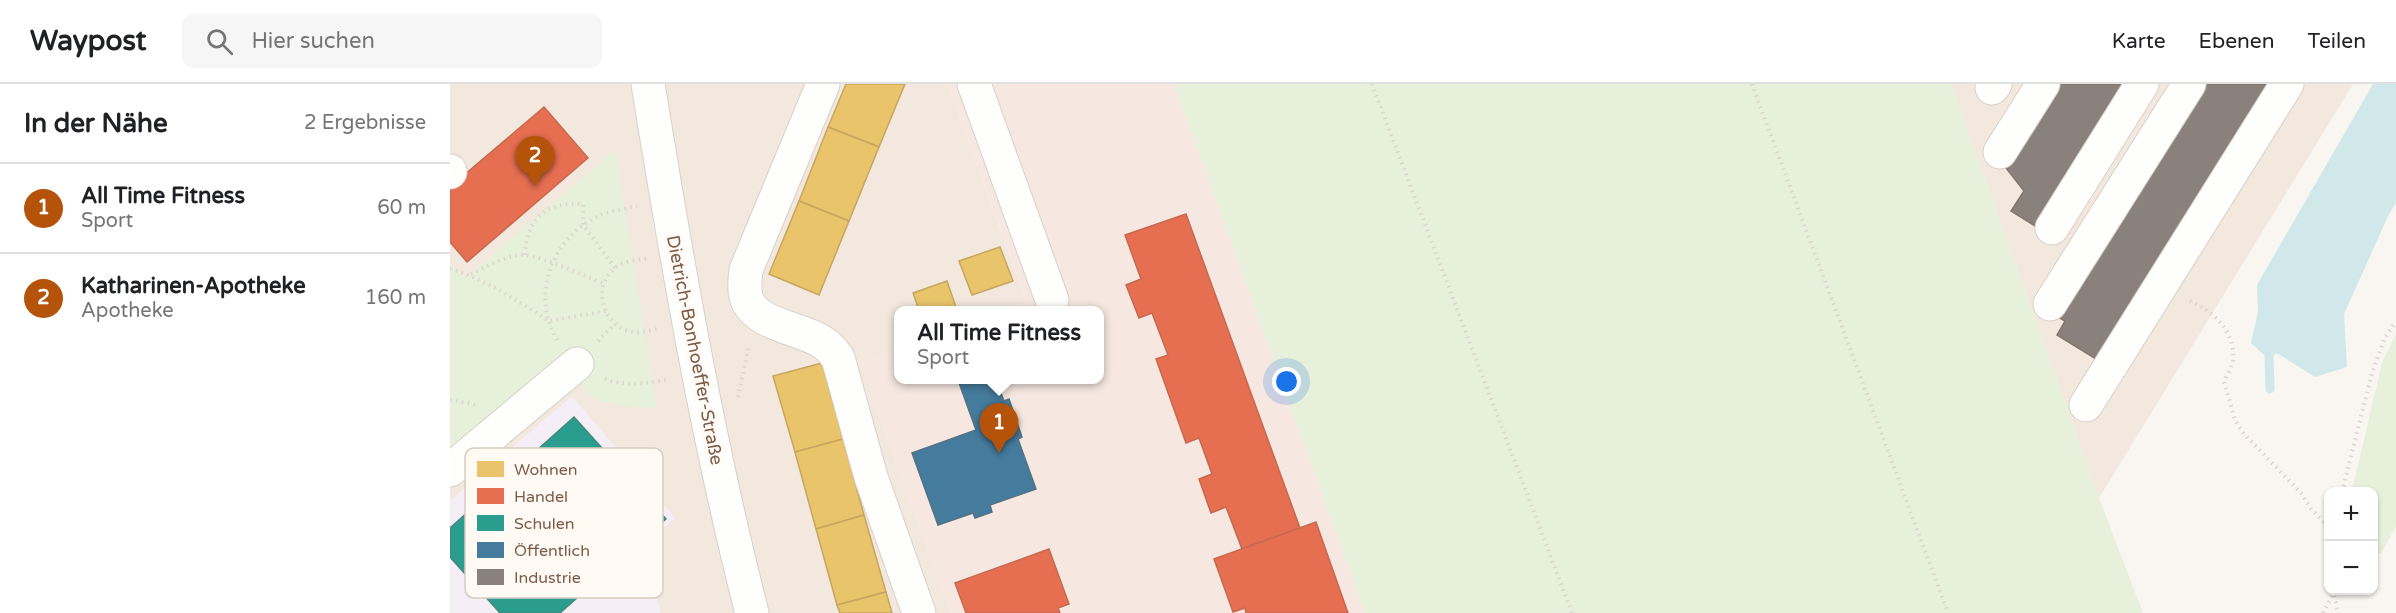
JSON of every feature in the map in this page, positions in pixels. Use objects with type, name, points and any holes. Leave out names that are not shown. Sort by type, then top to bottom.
[{"type":"street","name":"Dietrich-Bonhoeffer-Straße","points":[[648,84],[697,373],[719,480],[752,613]]},
{"type":"street","points":[[823,84],[746,270],[744,288],[748,302],[757,312],[774,323],[812,336],[827,344],[838,358],[871,477],[919,613]]},
{"type":"street","points":[[974,84],[1052,300]]},
{"type":"street","points":[[2000,152],[2043,84]]},
{"type":"street","points":[[2052,228],[2142,84]]},
{"type":"street","points":[[2050,304],[2189,84]]},
{"type":"street","points":[[2086,405],[2287,84]]},
{"type":"street","points":[[476,448],[577,364]]},
{"type":"street","points":[[450,470],[465,457]]},
{"type":"path","points":[[1371,84],[1572,613]]},
{"type":"path","points":[[1752,84],[1948,613]]},
{"type":"path","points":[[667,201],[598,216],[583,225],[565,241],[552,263],[544,299],[551,329],[566,354],[588,373],[615,383],[651,383],[697,373]]},
{"type":"path","points":[[525,255],[526,240],[533,222],[546,210],[565,203],[584,204],[583,225],[615,267]]},
{"type":"path","points":[[676,253],[628,262],[615,267],[602,291],[606,311],[615,324],[628,331],[642,332],[688,324]]},
{"type":"path","points":[[471,274],[498,261],[525,255],[605,284]]},
{"type":"path","points":[[450,269],[471,274],[549,321],[606,311]]},
{"type":"path","points":[[2155,295],[2181,297],[2201,306],[2221,323],[2233,345],[2233,362],[2224,382],[2235,420],[2244,434],[2301,493],[2311,509],[2324,522]]},
{"type":"path","points":[[2343,487],[2372,373],[2385,338],[2396,322]]},
{"type":"path","points":[[2323,613],[2332,595]]},
{"type":"path","points":[[2334,595],[2338,613]]},
{"type":"shaded area","points":[[450,84],[948,84],[1027,303],[1018,306],[894,306],[894,350],[860,363],[951,613],[450,613]]},
{"type":"shaded area","points":[[948,84],[1174,84],[1365,613],[951,613],[860,363],[894,350],[894,384],[1104,384],[1104,306],[1016,306],[1027,302]]},
{"type":"shaded area","points":[[1951,84],[2353,84],[2099,498]]},
{"type":"shaded area","points":[[572,396],[616,448],[512,448]]},
{"type":"shaded area","points":[[465,488],[465,598],[657,598],[661,613],[450,613],[450,501]]},
{"type":"shaded area","points":[[663,504],[675,518],[663,528]]},
{"type":"green space","points":[[1174,84],[1951,84],[2099,498],[2143,613],[1365,613]]},
{"type":"green space","points":[[615,150],[657,408],[623,406],[594,399],[557,357],[450,451],[450,262],[465,278]]},
{"type":"green space","points":[[2396,334],[2396,526],[2381,554],[2378,554],[2378,487],[2353,487],[2382,363]]},
{"type":"water","points":[[2373,84],[2396,84],[2396,203],[2344,314],[2347,367],[2315,377],[2280,355],[2273,352],[2264,355],[2251,343],[2258,312],[2257,285]]},
{"type":"building: Wohnen","points":[[846,84],[905,84],[879,147],[828,127]]},
{"type":"building: Wohnen","points":[[828,127],[879,147],[849,221],[799,201]]},
{"type":"building: Wohnen","points":[[799,201],[849,221],[819,295],[769,274]]},
{"type":"building: Wohnen","points":[[1000,247],[1013,281],[972,295],[959,261]]},
{"type":"building: Wohnen","points":[[947,281],[956,306],[918,306],[913,293]]},
{"type":"building: Wohnen","points":[[822,363],[843,439],[795,452],[773,376]]},
{"type":"building: Wohnen","points":[[843,439],[864,515],[816,529],[795,452]]},
{"type":"building: Wohnen","points":[[864,515],[886,592],[837,605],[816,529]]},
{"type":"building: Wohnen","points":[[886,592],[892,613],[840,613],[837,605]]},
{"type":"building: Handel","points":[[544,107],[588,158],[467,262],[450,242],[450,187]]},
{"type":"building: Handel","points":[[1186,214],[1300,528],[1242,549],[1226,507],[1211,513],[1199,479],[1212,474],[1199,438],[1186,443],[1156,359],[1168,355],[1152,313],[1139,318],[1126,285],[1141,279],[1125,235]]},
{"type":"building: Handel","points":[[1316,522],[1348,613],[1246,613],[1245,608],[1233,612],[1214,559]]},
{"type":"building: Handel","points":[[1049,549],[1069,604],[1058,608],[1060,613],[966,613],[955,583]]},
{"type":"building: Schulen","points":[[574,417],[602,448],[539,448]]},
{"type":"building: Schulen","points":[[465,515],[465,574],[450,557],[450,528]]},
{"type":"building: Schulen","points":[[487,598],[577,598],[560,613],[500,613]]},
{"type":"building: Öffentlich","points":[[959,384],[998,384],[1004,401],[1009,399],[1022,437],[1018,439],[1036,489],[990,505],[992,512],[975,518],[973,513],[938,525],[912,453],[976,430]]},
{"type":"building: Industrie","points":[[2059,84],[2125,84],[2035,226],[2011,211],[2024,191],[2006,168]]},
{"type":"building: Industrie","points":[[2205,84],[2270,84],[2096,359],[2057,335],[2065,321],[2058,317]]},
{"type":"waterway","points":[[2270,389],[2269,355],[2275,345]]},
{"type":"place","name":"Katharinen-Apotheke","points":[[535,186]]},
{"type":"place","name":"All Time Fitness","points":[[999,453]]}]
